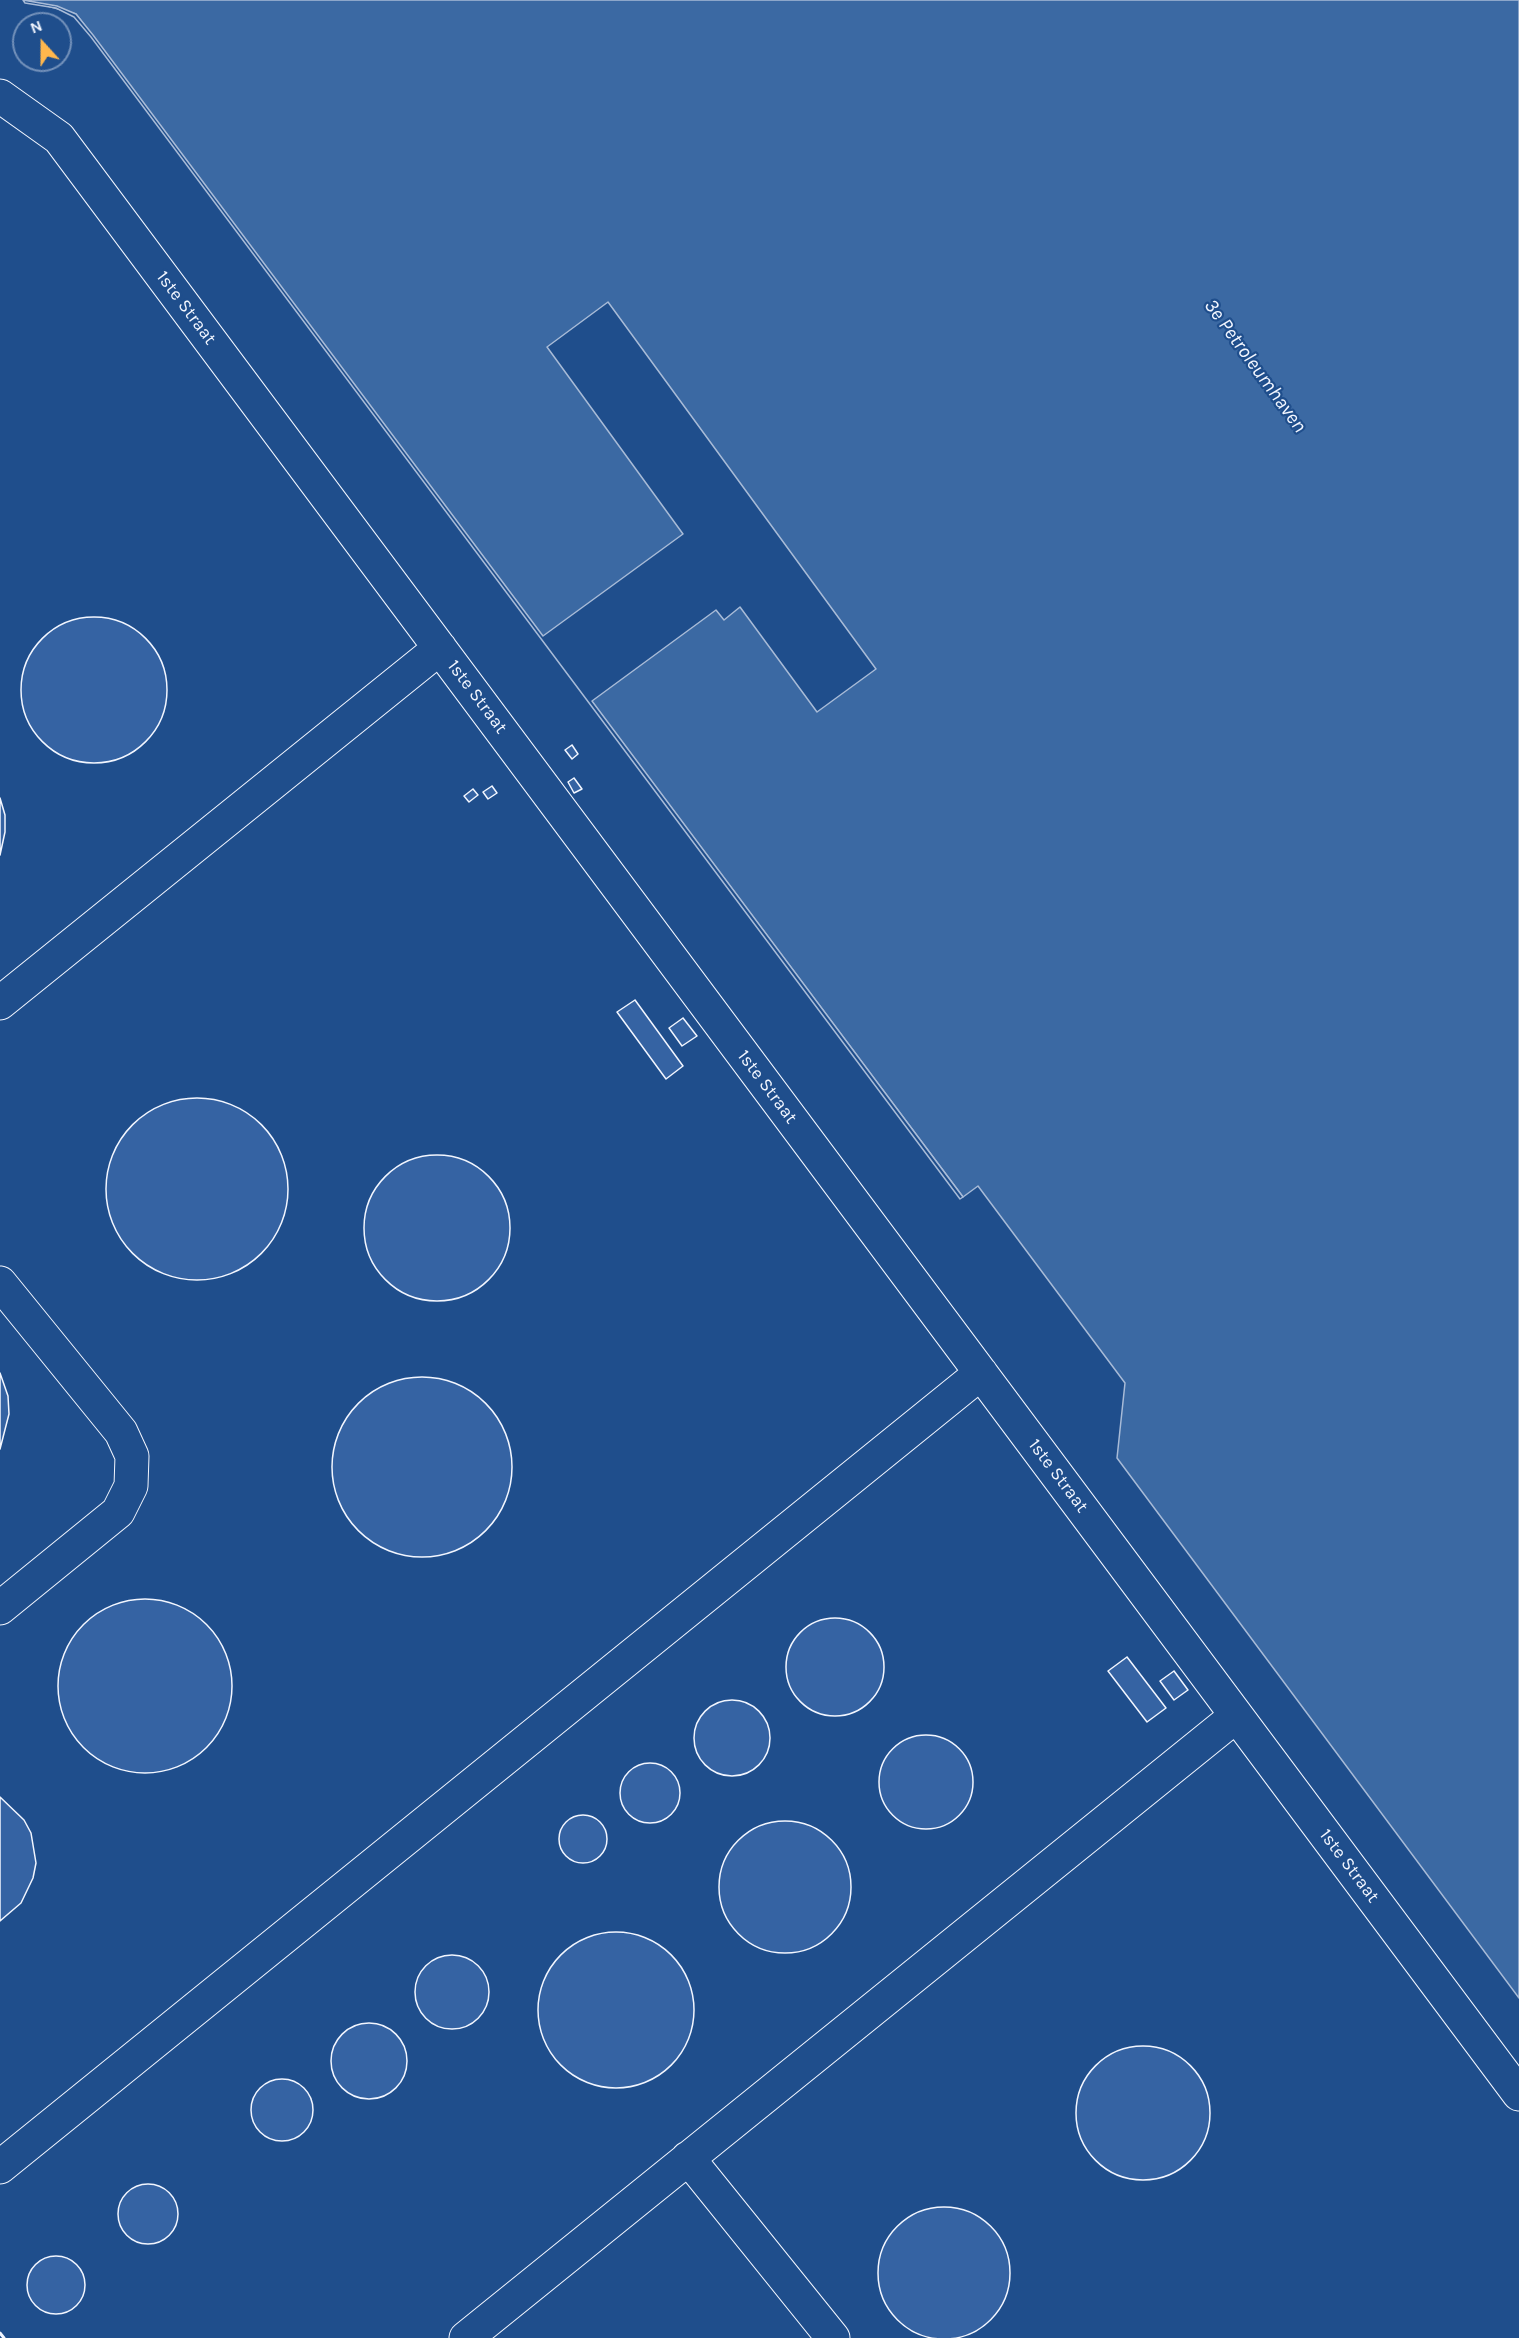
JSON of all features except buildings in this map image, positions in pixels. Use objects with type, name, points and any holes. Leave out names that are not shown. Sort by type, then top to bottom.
[{"type":"lane","name":"1ste Straat","points":[[0,96],[59,138],[1519,2094]]},
{"type":"lane","points":[[0,1003],[440,648]]},
{"type":"lane","points":[[0,1283],[121,1432],[132,1456],[131,1486],[118,1512],[0,1608]]},
{"type":"lane","points":[[0,2167],[981,1373]]},
{"type":"lane","points":[[466,2338],[1236,1716]]},
{"type":"lane","points":[[688,2158],[833,2338]]},
{"type":"water","name":"3e Petroleumhaven","points":[[26,0],[1519,0],[1519,1998],[1117,1458],[1125,1383],[978,1186],[963,1197],[76,14]]},
{"type":"pier","points":[[23,0],[57,6],[71,12],[64,12],[56,8],[25,3]]},
{"type":"pier","points":[[72,12],[93,35],[543,636],[683,534],[547,347],[608,302],[876,669],[817,712],[740,607],[724,620],[716,610],[592,701],[963,1197],[960,1199]]},
{"type":"wall","points":[[0,2333],[4,2338]]}]
